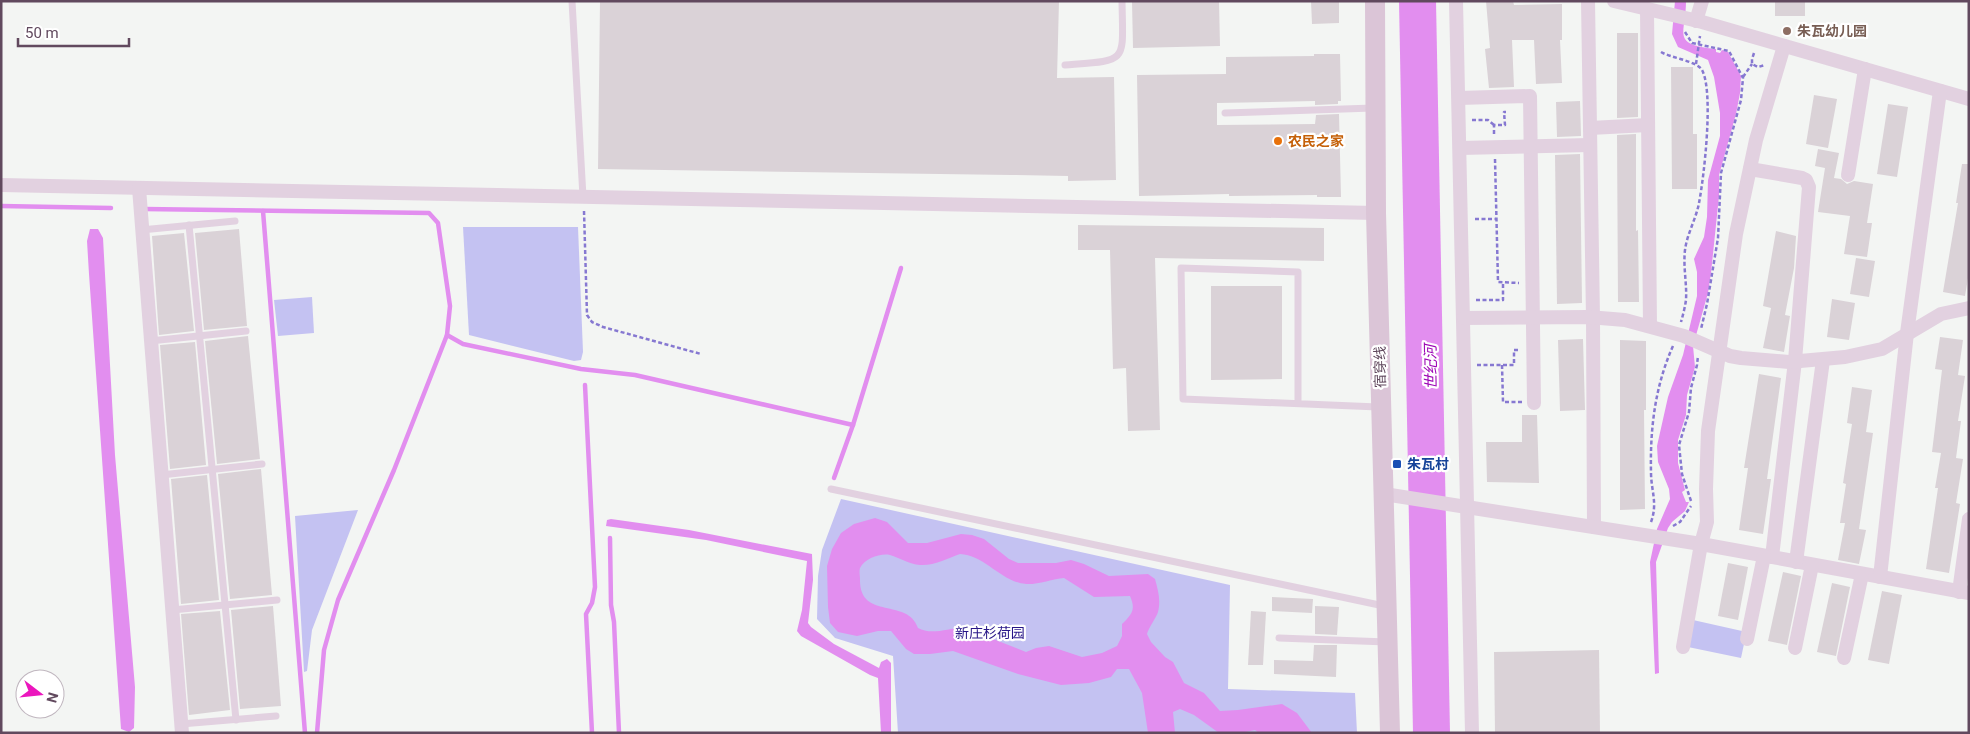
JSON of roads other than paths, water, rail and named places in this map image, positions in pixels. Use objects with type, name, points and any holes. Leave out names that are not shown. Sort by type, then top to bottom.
[{"type":"main road","name":"宿穿线","points":[[1375,1],[1376,213],[1381,407],[1391,495],[1386,607],[1390,733]]},
{"type":"street","points":[[1456,1],[1465,365],[1465,507],[1472,733]]},
{"type":"street","points":[[1588,1],[1594,318],[1594,527]]},
{"type":"street","points":[[1614,1],[1691,19],[1969,99]]},
{"type":"street","points":[[1691,19],[1702,1]]},
{"type":"street","points":[[1648,9],[1650,326]]},
{"type":"street","points":[[1683,647],[1700,544],[1707,522],[1708,431],[1736,234],[1756,140],[1784,46]]},
{"type":"street","points":[[1848,175],[1865,69]]},
{"type":"street","points":[[1880,577],[1906,333],[1940,91]]},
{"type":"street","points":[[1459,98],[1530,96],[1534,403]]},
{"type":"street","points":[[1590,128],[1648,126]]},
{"type":"street","points":[[1460,148],[1590,145]]},
{"type":"street","points":[[1747,639],[1768,556],[1795,361],[1808,183],[1802,178],[1750,169]]},
{"type":"street","points":[[1,185],[1376,213]]},
{"type":"street","points":[[139,188],[182,728]]},
{"type":"street","points":[[1464,318],[1594,318],[1625,320],[1678,334],[1720,352],[1742,358],[1795,361],[1845,357],[1882,348],[1940,314],[1969,308]]},
{"type":"street","points":[[1796,562],[1822,360]]},
{"type":"street","points":[[1391,495],[1700,544],[1964,593],[1969,519]]},
{"type":"street","points":[[1795,648],[1812,565]]},
{"type":"street","points":[[1844,658],[1862,574]]},
{"type":"lane","points":[[572,1],[583,196]]},
{"type":"lane","points":[[1065,65],[1106,62],[1119,56],[1122,47],[1122,1]]},
{"type":"lane","points":[[1225,113],[1376,108]]},
{"type":"lane","points":[[141,230],[235,221]]},
{"type":"lane","points":[[189,226],[236,720]]},
{"type":"lane","points":[[1298,403],[1298,272],[1181,268],[1183,399],[1381,407]]},
{"type":"lane","points":[[150,341],[246,331]]},
{"type":"lane","points":[[161,475],[262,464]]},
{"type":"lane","points":[[832,488],[1386,607]]},
{"type":"lane","points":[[172,610],[276,600]]},
{"type":"lane","points":[[1279,638],[1387,642]]},
{"type":"lane","points":[[182,728],[276,716]]},
{"type":"water","name":"世纪河","points":[[1399,1],[1436,1],[1450,733],[1413,733]]},
{"type":"water","points":[[1675,1],[1686,1],[1683,30],[1686,41],[1702,47],[1716,49],[1716,52],[1720,53],[1722,50],[1728,52],[1741,76],[1736,114],[1719,175],[1719,196],[1708,293],[1693,346],[1695,367],[1687,395],[1686,415],[1678,440],[1678,463],[1685,490],[1682,492],[1686,502],[1689,502],[1685,511],[1668,528],[1656,562],[1659,673],[1655,674],[1650,562],[1657,529],[1670,499],[1669,489],[1658,462],[1657,446],[1668,397],[1683,355],[1697,296],[1697,272],[1694,259],[1704,237],[1707,217],[1708,180],[1720,136],[1720,113],[1714,77],[1708,60],[1678,47],[1672,34]]},
{"type":"water","points":[[90,229],[98,229],[103,238],[115,455],[135,687],[134,728],[129,732],[121,729],[89,274],[87,241]]},
{"type":"water","points":[[875,518],[887,522],[908,543],[927,543],[961,534],[972,535],[984,539],[1009,559],[1018,563],[1056,563],[1071,560],[1109,576],[1148,574],[1155,579],[1159,603],[1158,612],[1147,634],[1151,642],[1165,657],[1173,662],[1184,683],[1204,693],[1220,711],[1282,704],[1297,713],[1312,733],[1259,733],[1255,730],[1241,733],[1219,733],[1194,715],[1180,709],[1173,712],[1175,733],[1148,733],[1142,693],[1129,669],[1117,669],[1111,677],[1089,683],[1061,685],[1018,674],[953,651],[914,654],[906,649],[891,631],[878,631],[857,636],[838,632],[830,623],[827,566],[832,549],[841,533],[854,524]],"holes":[[[960,554],[969,555],[1017,582],[1030,584],[1064,578],[1094,597],[1130,596],[1133,608],[1122,624],[1122,636],[1117,646],[1102,653],[1082,657],[1049,646],[1026,652],[965,628],[935,631],[923,630],[918,628],[913,619],[905,613],[875,605],[867,600],[862,592],[860,568],[862,564],[874,557],[890,555],[912,563],[925,565],[940,562]]]},
{"type":"water","points":[[607,520],[689,530],[812,554],[813,580],[808,623],[834,644],[879,668],[881,662],[887,659],[891,663],[891,733],[881,733],[878,678],[801,636],[797,631],[802,610],[807,561],[706,540],[606,526]]},
{"type":"waterway","points":[[1,206],[111,208]]},
{"type":"waterway","points":[[144,209],[429,213],[438,223],[450,306],[447,335],[394,470],[338,600],[324,650],[317,733]]},
{"type":"waterway","points":[[263,211],[305,733]]},
{"type":"waterway","points":[[834,478],[853,425],[901,268]]},
{"type":"waterway","points":[[447,335],[463,344],[581,369],[635,375],[853,425]]},
{"type":"waterway","points":[[585,385],[595,587],[592,603],[586,614],[592,733]]},
{"type":"waterway","points":[[610,538],[611,605],[614,622],[619,733]]},
{"type":"place","name":"朱瓦幼儿园","points":[[1787,31]]},
{"type":"place","name":"农民之家","points":[[1278,141]]},
{"type":"place","name":"朱瓦村","points":[[1397,464]]},
{"type":"park label","name":"新庄杉荷园","points":[[990,633]]}]
